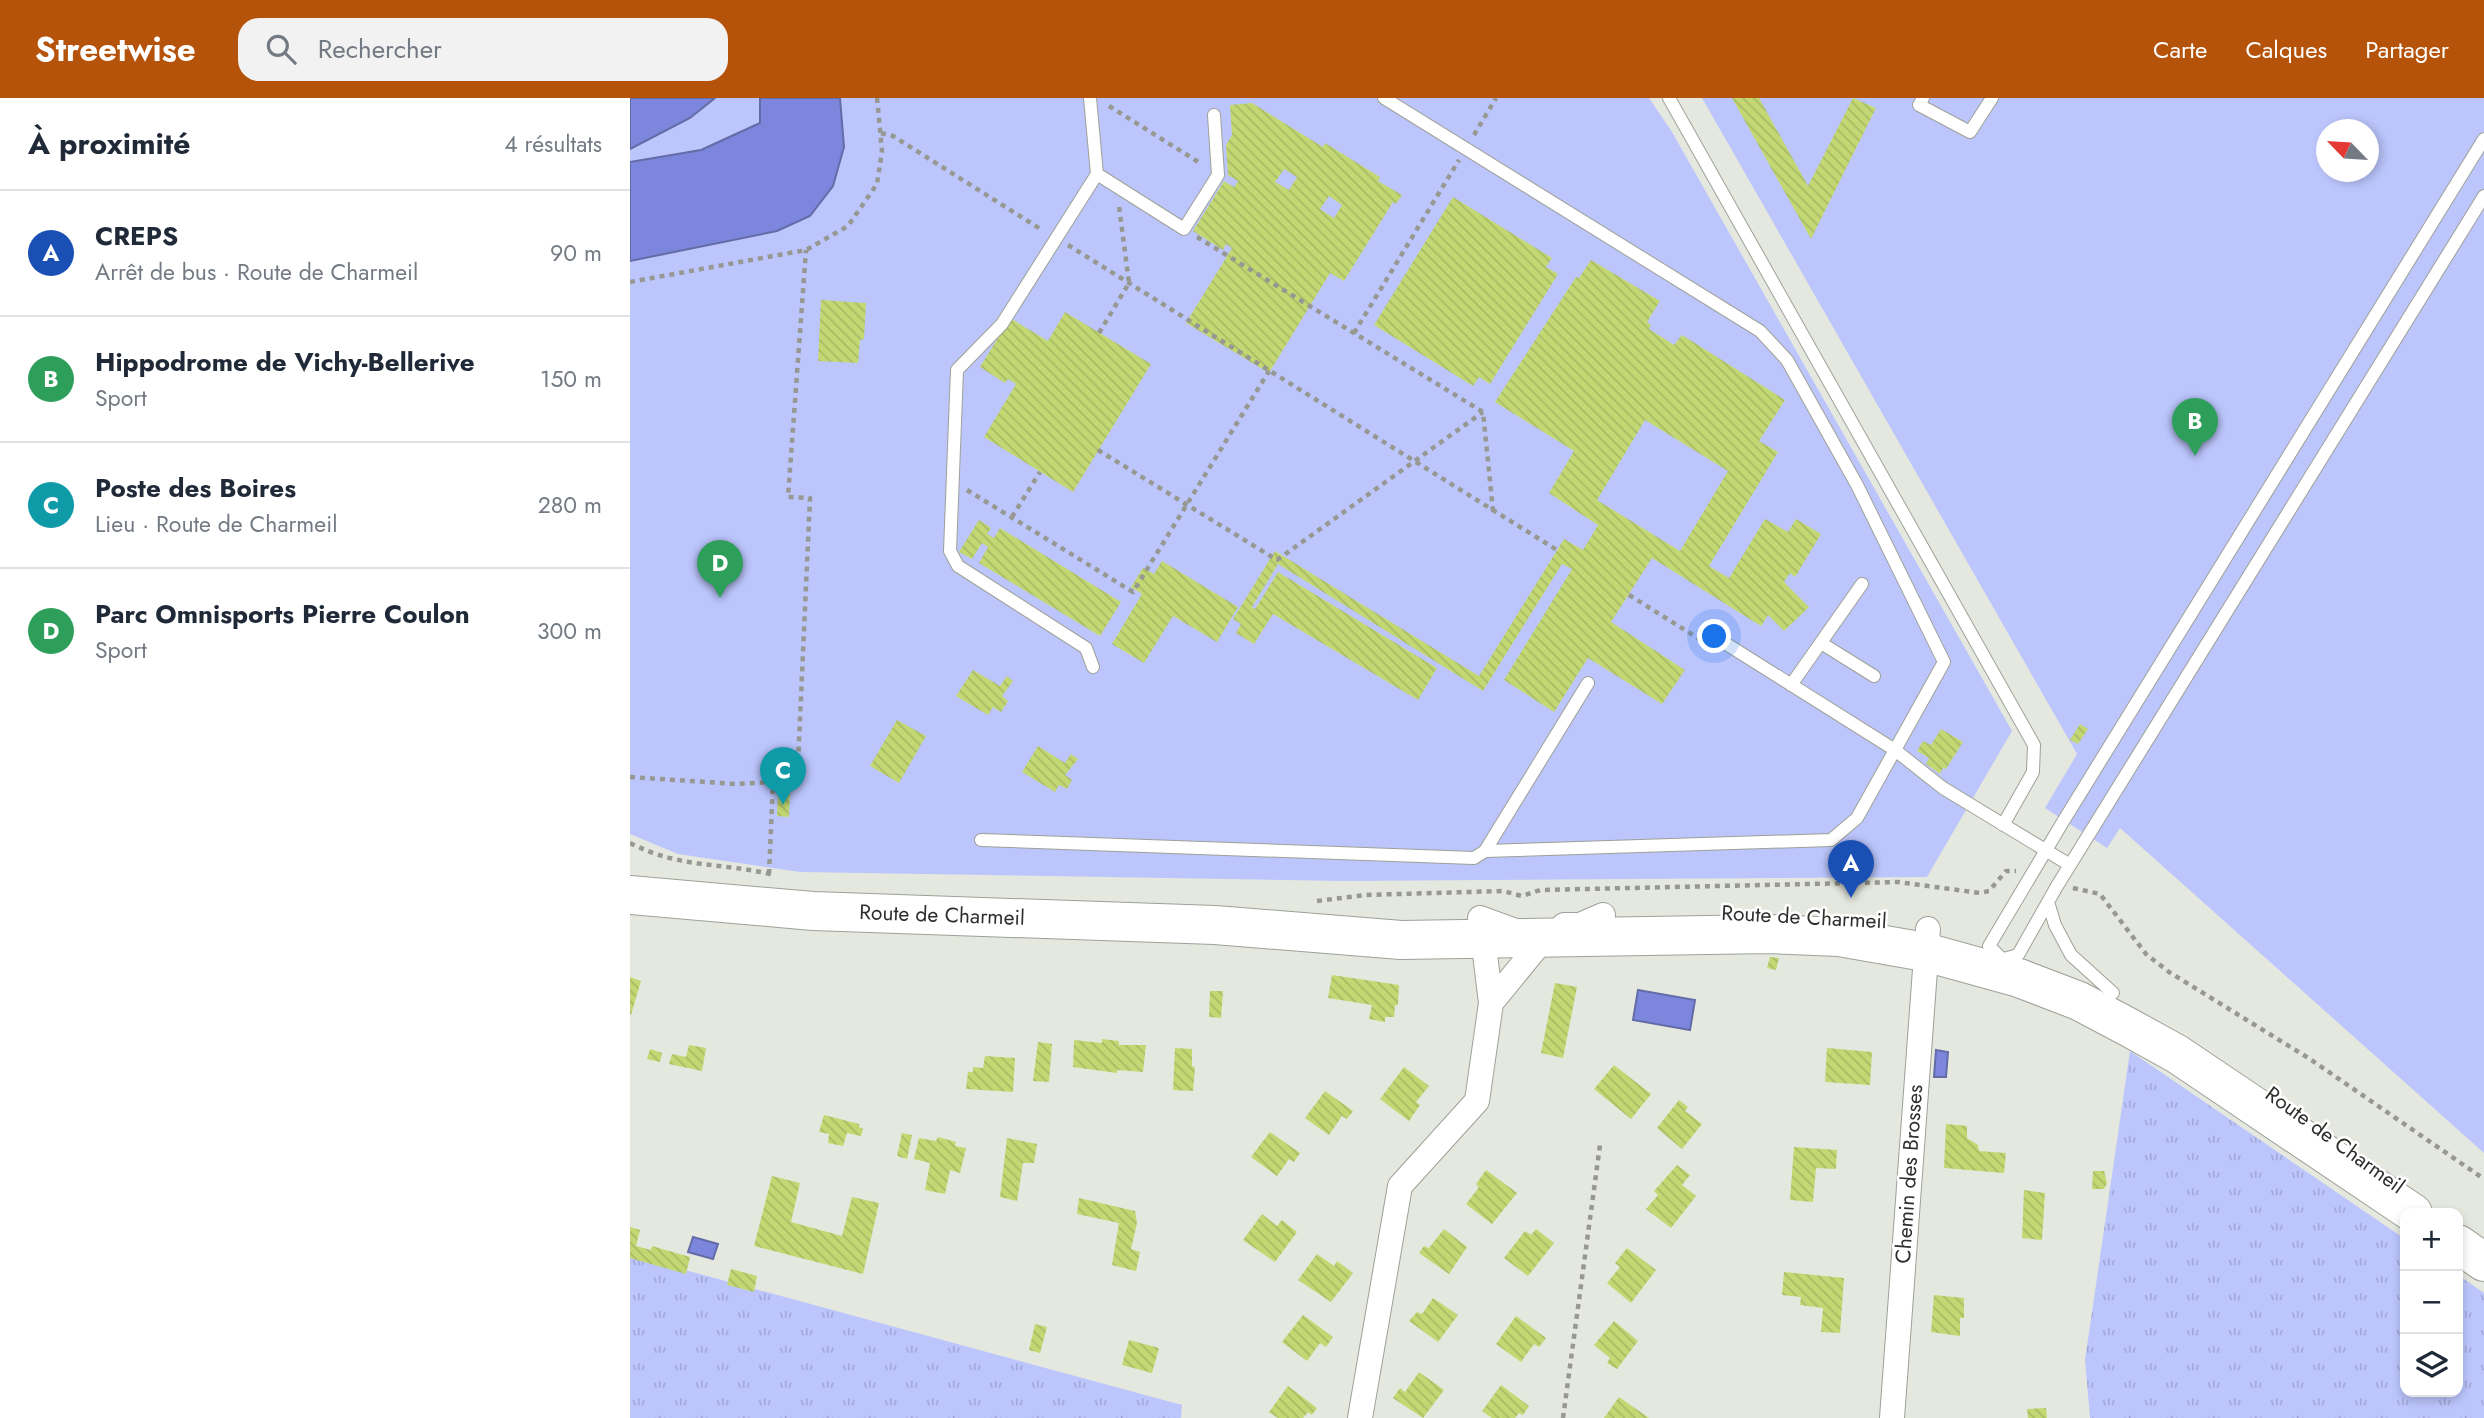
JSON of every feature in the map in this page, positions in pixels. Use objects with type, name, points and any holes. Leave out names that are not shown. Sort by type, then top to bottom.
[{"type":"main road","name":"Route de Charmeil","points":[[630,885],[671,900]]},
{"type":"main road","name":"Route de Charmeil","points":[[630,895],[813,911],[1214,925],[1401,940],[1501,930],[1603,915],[1756,911],[1892,921],[1927,941]]},
{"type":"main road","name":"Route de Charmeil","points":[[1501,930],[1769,934],[1927,941],[2068,972],[2188,1034],[2223,1057],[2320,1133],[2432,1208]]},
{"type":"main road","name":"Route de Charmeil","points":[[2007,960],[2177,1054],[2406,1208]]},
{"type":"main road","points":[[2463,1227],[2484,1240]]},
{"type":"main road","points":[[2463,1247],[2484,1262]]},
{"type":"street","points":[[1360,1418],[1400,1186],[1477,1101],[1501,930],[1536,948],[1491,1003]]},
{"type":"street","name":"Chemin des Brosses","points":[[1892,1418],[1927,941]]},
{"type":"lane","points":[[1090,98],[1097,174],[1002,324],[957,370],[950,551],[958,566],[1086,648],[1093,667]]},
{"type":"lane","points":[[1384,98],[1760,331],[1787,360],[1857,485],[1944,662],[1857,818],[1831,841],[1485,851]]},
{"type":"lane","points":[[1669,98],[2034,744],[2033,772],[2003,825]]},
{"type":"lane","points":[[1923,98],[1919,105],[1970,132],[1992,98]]},
{"type":"lane","points":[[1097,174],[1184,229],[1219,174],[1214,115]]},
{"type":"lane","points":[[2007,960],[2030,876],[2484,139]]},
{"type":"lane","points":[[2007,960],[2048,902],[2484,196]]},
{"type":"lane","points":[[1791,685],[1862,584]]},
{"type":"lane","points":[[1720,639],[1895,750],[1943,788],[2070,865]]},
{"type":"lane","points":[[1821,643],[1874,676]]},
{"type":"lane","points":[[981,840],[1474,858],[1485,851],[1588,683]]},
{"type":"lane","points":[[2048,902],[2055,925],[2071,956],[2113,993]]},
{"type":"path","points":[[630,282],[806,250],[848,226],[877,184],[882,151],[877,98]]},
{"type":"path","points":[[1108,98],[1110,119]]},
{"type":"path","points":[[1354,333],[1496,98]]},
{"type":"path","points":[[1109,106],[1219,174]]},
{"type":"path","points":[[881,133],[893,136],[1557,550]]},
{"type":"path","points":[[1099,333],[1129,283],[1117,187]]},
{"type":"path","points":[[1184,229],[1483,412]]},
{"type":"path","points":[[630,777],[797,785],[810,498],[788,497],[806,250]]},
{"type":"path","points":[[953,481],[1133,592],[1269,371]]},
{"type":"path","points":[[1098,450],[1277,560],[1483,412]]},
{"type":"path","points":[[1483,412],[1493,511]]},
{"type":"path","points":[[1012,517],[1040,472]]},
{"type":"path","points":[[1629,595],[1701,640],[1720,639]]},
{"type":"path","points":[[769,883],[773,782]]},
{"type":"path","points":[[630,843],[650,853],[681,862],[781,877]]},
{"type":"path","points":[[1310,902],[1365,895],[1503,891],[1522,895],[1540,890],[1808,883],[1898,882],[1980,894],[1989,891],[2006,871],[2030,876]]},
{"type":"path","points":[[2057,886],[2100,894],[2146,954],[2169,972],[2310,1059],[2484,1179]]},
{"type":"path","points":[[1563,1418],[1600,1145]]},
{"type":"green space","points":[[630,98],[1649,98],[1672,132],[2012,731],[1927,877],[1344,881],[800,872],[678,854],[630,834]]},
{"type":"green space","points":[[1702,98],[2484,98],[2484,1153],[2120,828],[2107,848],[2045,808],[2077,754]]},
{"type":"green space","points":[[2130,1051],[2400,1236],[2400,1397],[2463,1397],[2463,1278],[2484,1293],[2484,1418],[2090,1418],[2085,1360]]},
{"type":"green space","points":[[630,1255],[1182,1405],[1181,1418],[630,1418]]},
{"type":"shaded area","points":[[630,98],[715,98],[690,118],[630,149]]},
{"type":"shaded area","points":[[760,98],[840,98],[844,147],[833,186],[810,216],[777,231],[630,261],[630,162],[701,150],[760,123]]},
{"type":"shaded area","points":[[1638,990],[1695,1000],[1690,1030],[1633,1020]]},
{"type":"shaded area","points":[[1936,1050],[1948,1052],[1946,1077],[1934,1077]]},
{"type":"shaded area","points":[[693,1237],[718,1244],[713,1259],[688,1252]]},
{"type":"building","points":[[1732,98],[1759,98],[1808,186],[1853,98],[1876,108],[1811,239]]},
{"type":"building","points":[[1252,103],[1323,147],[1325,143],[1380,177],[1378,181],[1402,195],[1396,204],[1393,202],[1344,281],[1330,273],[1269,373],[1186,323],[1232,248],[1226,244],[1223,250],[1193,231],[1224,181],[1234,187],[1238,181],[1228,175],[1226,145],[1232,135],[1230,105]],"holes":[[[1284,169],[1297,177],[1289,190],[1275,182]],[[1329,196],[1342,205],[1334,218],[1320,209]]]},
{"type":"building","points":[[1453,197],[1552,258],[1546,267],[1558,274],[1490,384],[1479,377],[1473,386],[1374,325]]},
{"type":"building","points":[[1591,260],[1660,301],[1647,322],[1651,325],[1649,329],[1674,345],[1682,335],[1785,400],[1759,441],[1778,452],[1709,566],[1729,578],[1765,519],[1788,532],[1796,519],[1821,534],[1795,577],[1790,573],[1784,582],[1809,607],[1784,631],[1768,615],[1761,626],[1652,558],[1611,622],[1685,670],[1662,704],[1588,658],[1554,712],[1504,680],[1572,569],[1562,564],[1483,691],[1278,564],[1252,607],[1255,609],[1278,572],[1437,668],[1418,700],[1273,614],[1254,644],[1236,633],[1241,624],[1233,619],[1275,551],[1479,676],[1564,539],[1583,550],[1598,525],[1549,493],[1574,451],[1495,402],[1576,277],[1579,278]],"holes":[[[1645,420],[1728,471],[1680,551],[1597,500]]]},
{"type":"building","points":[[821,300],[866,303],[864,339],[860,340],[858,363],[818,361]]},
{"type":"building","points":[[1065,312],[1151,364],[1073,492],[984,437],[1016,384],[1008,379],[1005,383],[980,367],[1010,318],[1048,341]]},
{"type":"building","points":[[979,520],[991,528],[987,534],[994,538],[1000,528],[1121,602],[1100,636],[979,563],[988,547],[982,543],[972,559],[959,552]]},
{"type":"building","points":[[1162,561],[1238,607],[1217,642],[1173,616],[1144,663],[1112,644],[1142,594],[1131,587],[1143,568],[1154,574]]},
{"type":"building","points":[[973,670],[1000,686],[1007,676],[1013,681],[1002,696],[1008,701],[1001,712],[993,707],[988,715],[956,696]]},
{"type":"building","points":[[897,720],[926,736],[899,783],[870,766]]},
{"type":"building","points":[[2080,724],[2088,729],[2078,744],[2070,740]]},
{"type":"building","points":[[1941,729],[1963,742],[1940,774],[1926,764],[1929,758],[1917,751],[1923,741],[1931,745]]},
{"type":"building","points":[[1038,746],[1065,763],[1071,754],[1078,759],[1065,775],[1072,780],[1067,789],[1059,785],[1055,792],[1022,772]]},
{"type":"building","points":[[778,793],[790,793],[789,817],[777,816]]},
{"type":"building","points":[[1770,957],[1779,958],[1776,970],[1767,968]]},
{"type":"building","points":[[1332,975],[1399,985],[1394,1017],[1385,1017],[1385,1022],[1369,1019],[1372,1005],[1328,998]]},
{"type":"building","points":[[630,977],[641,981],[631,1015],[630,1015]]},
{"type":"building","points":[[1555,983],[1577,987],[1563,1058],[1541,1053]]},
{"type":"building","points":[[1210,991],[1223,991],[1221,1018],[1209,1017]]},
{"type":"building","points":[[1102,1039],[1119,1041],[1119,1045],[1146,1045],[1143,1072],[1117,1070],[1117,1073],[1073,1067],[1074,1040],[1102,1043]]},
{"type":"building","points":[[1038,1042],[1052,1044],[1049,1082],[1033,1081]]},
{"type":"building","points":[[689,1045],[706,1048],[702,1071],[669,1064],[672,1054],[686,1057]]},
{"type":"building","points":[[1175,1048],[1192,1049],[1192,1066],[1195,1068],[1193,1091],[1173,1090]]},
{"type":"building","points":[[1827,1048],[1872,1052],[1870,1085],[1825,1082]]},
{"type":"building","points":[[650,1049],[662,1053],[660,1062],[647,1059]]},
{"type":"building","points":[[985,1056],[1015,1058],[1013,1092],[966,1089],[968,1072],[973,1072],[973,1067],[983,1068]]},
{"type":"building","points":[[1614,1065],[1651,1094],[1631,1119],[1594,1089]]},
{"type":"building","points":[[1404,1067],[1429,1086],[1416,1102],[1420,1105],[1409,1121],[1380,1099]]},
{"type":"building","points":[[1325,1091],[1353,1111],[1347,1119],[1342,1116],[1329,1135],[1305,1118]]},
{"type":"building","points":[[1679,1100],[1688,1107],[1685,1111],[1702,1124],[1682,1149],[1657,1128]]},
{"type":"building","points":[[824,1115],[859,1124],[863,1129],[861,1136],[847,1133],[843,1146],[828,1143],[829,1134],[819,1132]]},
{"type":"building","points":[[1946,1124],[1967,1126],[1967,1138],[1978,1145],[1979,1151],[2006,1153],[2004,1173],[1944,1168]]},
{"type":"building","points":[[1270,1132],[1300,1153],[1294,1162],[1289,1159],[1277,1176],[1251,1157]]},
{"type":"building","points":[[902,1133],[912,1135],[907,1159],[897,1156]]},
{"type":"building","points":[[938,1137],[956,1142],[955,1146],[966,1148],[960,1173],[950,1170],[945,1194],[925,1190],[930,1163],[914,1159],[919,1138],[936,1141]]},
{"type":"building","points":[[1007,1138],[1037,1144],[1034,1163],[1023,1163],[1017,1201],[1000,1197]]},
{"type":"building","points":[[1794,1147],[1837,1150],[1836,1169],[1816,1168],[1813,1202],[1790,1200]]},
{"type":"building","points":[[1677,1165],[1690,1175],[1682,1185],[1696,1196],[1671,1228],[1646,1209],[1658,1195],[1654,1191]]},
{"type":"building","points":[[1486,1170],[1517,1193],[1492,1224],[1466,1204],[1479,1187],[1476,1184]]},
{"type":"building","points":[[2093,1171],[2104,1171],[2107,1183],[2104,1189],[2092,1189]]},
{"type":"building","points":[[772,1176],[800,1183],[791,1222],[842,1236],[852,1197],[879,1203],[863,1274],[754,1246]]},
{"type":"building","points":[[2024,1190],[2045,1193],[2042,1240],[2022,1238]]},
{"type":"building","points":[[1079,1198],[1135,1211],[1137,1223],[1131,1249],[1140,1252],[1136,1271],[1112,1265],[1119,1223],[1077,1214]]},
{"type":"building","points":[[1262,1214],[1277,1226],[1282,1220],[1297,1232],[1275,1262],[1243,1240]]},
{"type":"building","points":[[630,1227],[640,1230],[636,1246],[651,1250],[652,1246],[690,1257],[686,1274],[630,1258]]},
{"type":"building","points":[[1444,1229],[1467,1247],[1449,1274],[1419,1253],[1424,1246],[1429,1248]]},
{"type":"building","points":[[1536,1229],[1554,1243],[1528,1276],[1504,1258],[1525,1231],[1531,1235]]},
{"type":"building","points":[[1627,1248],[1656,1270],[1631,1303],[1607,1283],[1620,1267],[1615,1263]]},
{"type":"building","points":[[1317,1254],[1334,1266],[1337,1261],[1353,1273],[1331,1302],[1298,1280]]},
{"type":"building","points":[[731,1269],[757,1276],[754,1292],[727,1285]]},
{"type":"building","points":[[1784,1272],[1844,1278],[1840,1333],[1821,1332],[1823,1308],[1800,1305],[1801,1297],[1782,1295]]},
{"type":"building","points":[[1934,1295],[1964,1298],[1960,1336],[1931,1332]]},
{"type":"building","points":[[1433,1298],[1458,1315],[1438,1342],[1409,1321],[1417,1312],[1422,1314]]},
{"type":"building","points":[[1303,1315],[1333,1337],[1326,1347],[1320,1343],[1307,1361],[1282,1342]]},
{"type":"building","points":[[1516,1316],[1546,1338],[1539,1347],[1534,1344],[1521,1362],[1496,1344]]},
{"type":"building","points":[[1614,1321],[1638,1341],[1617,1369],[1607,1363],[1610,1358],[1594,1345]]},
{"type":"building","points":[[1035,1324],[1047,1327],[1040,1353],[1029,1350]]},
{"type":"building","points":[[1129,1340],[1159,1348],[1152,1373],[1122,1365]]},
{"type":"building","points":[[1419,1372],[1444,1390],[1423,1418],[1393,1398],[1400,1388],[1405,1392]]},
{"type":"building","points":[[1501,1385],[1529,1406],[1523,1415],[1519,1413],[1515,1418],[1492,1418],[1482,1411]]},
{"type":"building","points":[[1288,1386],[1317,1408],[1312,1415],[1308,1412],[1303,1418],[1278,1418],[1269,1412]]},
{"type":"building","points":[[1619,1397],[1649,1418],[1604,1418]]},
{"type":"building","points":[[2046,1408],[2047,1418],[2028,1418],[2027,1409]]},
{"type":"place","name":"Hippodrome de Vichy-Bellerive","points":[[2195,456]]},
{"type":"place","name":"Parc Omnisports Pierre Coulon","points":[[720,598]]},
{"type":"place","name":"Poste des Boires","points":[[783,805]]},
{"type":"place","name":"CREPS","points":[[1851,898]]}]
